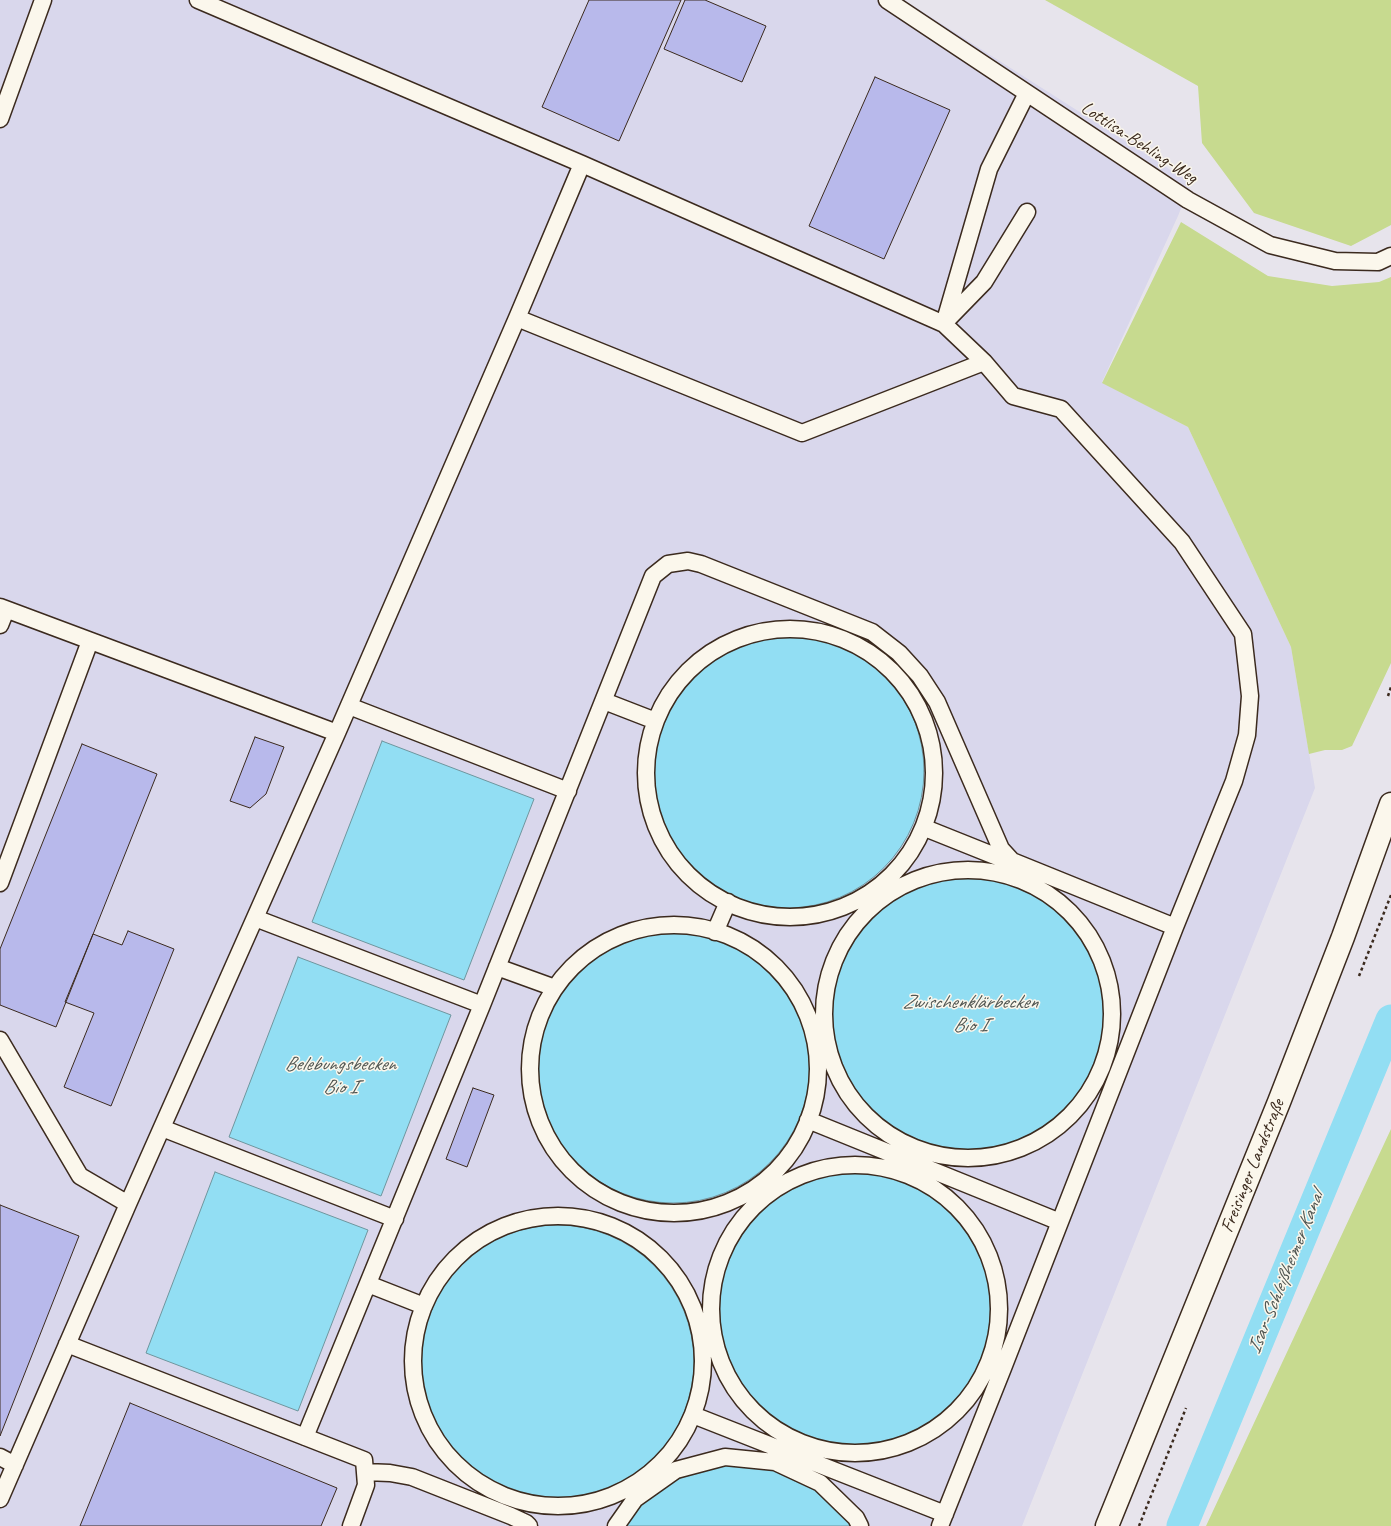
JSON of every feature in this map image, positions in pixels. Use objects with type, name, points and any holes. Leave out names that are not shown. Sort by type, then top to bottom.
[{"type":"main road","name":"Freisinger Landstraße","points":[[1108,1526],[1282,1095],[1343,937],[1391,804]]},
{"type":"lane","points":[[0,119],[44,0]]},
{"type":"lane","points":[[198,0],[582,164],[944,324],[984,362],[1013,396],[1061,409],[1182,542],[1243,634],[1250,696],[1247,734],[1234,780],[943,1520],[800,1457],[693,1416]]},
{"type":"lane","name":"Lottlisa-Behling-Weg","points":[[887,0],[1188,200],[1270,245],[1335,261],[1378,262],[1391,256]]},
{"type":"lane","points":[[944,324],[989,169],[1027,93]]},
{"type":"lane","points":[[0,1499],[128,1204],[337,733],[517,318],[582,164]]},
{"type":"lane","points":[[944,324],[984,282],[1027,212]]},
{"type":"lane","points":[[517,318],[802,434],[984,362]]},
{"type":"lane","points":[[305,1438],[482,1005],[653,576],[668,564],[688,561],[701,564],[872,632],[899,653],[920,676],[937,702],[1001,849],[1025,874],[1066,907],[1095,944],[1110,986],[1113,1032],[1102,1075],[1074,1116],[1039,1143],[992,1158],[944,1158],[901,1141],[864,1115],[836,1074],[821,1039],[799,996],[769,960],[730,935],[684,925],[637,929],[594,948],[560,980],[537,1021],[529,1067],[536,1115],[559,1158],[596,1191],[641,1210],[690,1213],[737,1200],[766,1187],[775,1188],[818,1169],[865,1164],[912,1168],[950,1200],[980,1236],[997,1279],[999,1326],[986,1371],[957,1411],[918,1439],[870,1453],[821,1450],[800,1457],[775,1462],[724,1457],[676,1470],[646,1483],[588,1503],[553,1506],[518,1501],[501,1494],[485,1486],[457,1465],[434,1438],[420,1406],[413,1371],[415,1335],[424,1306],[444,1271],[469,1246],[489,1234],[511,1224],[534,1218],[558,1216],[581,1218],[604,1224],[626,1233],[646,1246],[664,1262],[678,1280],[690,1300],[698,1322],[707,1333],[740,1398],[776,1431],[800,1457],[820,1483],[856,1518],[860,1526]]},
{"type":"lane","points":[[795,628],[804,605]]},
{"type":"lane","points":[[0,625],[3,608],[337,733]]},
{"type":"lane","points":[[616,1526],[652,1472],[676,1446],[693,1416],[700,1393],[703,1370],[702,1346],[707,1333],[718,1260],[740,1219],[766,1187],[805,1131],[818,1087],[827,978],[832,961],[846,933],[877,895],[896,875],[924,835],[935,791],[931,745],[917,703],[887,666],[845,639],[795,628],[745,634],[701,656],[668,692],[654,720],[649,737],[645,785],[658,833],[686,874],[722,900],[765,916],[813,917],[861,902],[877,895],[923,875],[974,869],[1025,874],[1175,927]]},
{"type":"lane","points":[[0,883],[90,641]]},
{"type":"lane","points":[[604,700],[654,720]]},
{"type":"lane","points":[[348,706],[568,791]]},
{"type":"lane","points":[[925,828],[995,856],[1012,861]]},
{"type":"lane","points":[[715,932],[728,902]]},
{"type":"lane","points":[[255,918],[482,1005]]},
{"type":"lane","points":[[497,967],[555,988]]},
{"type":"lane","points":[[0,1040],[80,1176],[128,1204]]},
{"type":"lane","points":[[1105,1062],[1120,1068]]},
{"type":"lane","points":[[808,1120],[912,1168],[1060,1222]]},
{"type":"lane","points":[[162,1128],[395,1219]]},
{"type":"lane","points":[[912,1168],[919,1148]]},
{"type":"lane","points":[[611,1227],[622,1202]]},
{"type":"lane","points":[[368,1284],[424,1306]]},
{"type":"lane","points":[[67,1344],[364,1460],[366,1485],[351,1526]]},
{"type":"lane","points":[[988,1364],[1003,1368]]},
{"type":"lane","points":[[0,1457],[15,1465]]},
{"type":"lane","points":[[365,1472],[390,1473],[412,1477],[516,1518],[529,1526]]},
{"type":"lane","points":[[494,1509],[501,1494]]},
{"type":"path","points":[[1388,696],[1391,687]]},
{"type":"shaded area","points":[[0,0],[904,0],[1191,183],[1178,216],[1102,382],[1188,427],[1291,647],[1315,788],[1022,1526],[0,1526]]},
{"type":"green space","points":[[1045,0],[1391,0],[1391,225],[1351,246],[1254,213],[1202,143],[1198,86]]},
{"type":"green space","points":[[1181,222],[1268,276],[1332,286],[1379,282],[1391,277],[1391,663],[1352,746],[1342,750],[1325,750],[1309,754],[1291,647],[1188,427],[1102,383]]},
{"type":"green space","points":[[1391,1129],[1391,1526],[1206,1526]]},
{"type":"water","points":[[787,634],[814,636],[839,644],[863,657],[884,674],[901,695],[914,719],[922,744],[924,771],[922,798],[914,823],[901,847],[884,868],[863,885],[839,898],[814,906],[787,908],[760,906],[735,898],[711,885],[690,868],[673,847],[660,823],[652,798],[650,771],[652,744],[660,719],[673,695],[690,674],[711,657],[735,644],[760,636]]},
{"type":"water","points":[[382,741],[534,799],[464,980],[312,922]]},
{"type":"water","name":"Zwischenklärbecken Bio I","points":[[956,877],[982,877],[996,879],[1022,887],[1045,900],[1066,917],[1083,938],[1096,961],[1104,987],[1106,1014],[1104,1041],[1096,1067],[1083,1090],[1066,1111],[1045,1128],[1022,1141],[996,1149],[982,1151],[956,1151],[942,1149],[916,1141],[904,1135],[882,1120],[863,1101],[848,1079],[842,1067],[834,1041],[832,1027],[832,1001],[834,987],[842,961],[848,949],[863,927],[882,908],[904,893],[916,887],[942,879]]},
{"type":"water","points":[[660,929],[686,929],[700,931],[726,939],[749,952],[770,969],[787,990],[800,1013],[808,1039],[810,1066],[808,1093],[800,1119],[787,1142],[770,1163],[749,1180],[726,1193],[700,1201],[686,1203],[660,1203],[646,1201],[620,1193],[608,1187],[586,1172],[567,1153],[552,1131],[546,1119],[538,1093],[536,1079],[536,1053],[538,1039],[546,1013],[552,1001],[567,979],[586,960],[608,945],[620,939],[646,931]]},
{"type":"water","name":"Belebungsbecken Bio I","points":[[298,957],[451,1015],[381,1196],[229,1137]]},
{"type":"water","points":[[215,1172],[368,1230],[298,1411],[146,1353]]},
{"type":"water","points":[[841,1172],[867,1172],[881,1174],[907,1182],[930,1195],[951,1212],[968,1233],[981,1256],[989,1282],[991,1309],[989,1336],[981,1362],[968,1385],[951,1406],[930,1423],[907,1436],[881,1444],[867,1446],[841,1446],[827,1444],[801,1436],[789,1430],[767,1415],[748,1396],[733,1374],[727,1362],[719,1336],[717,1322],[717,1296],[719,1282],[727,1256],[733,1244],[748,1222],[767,1203],[789,1188],[801,1182],[827,1174]]},
{"type":"water","points":[[544,1225],[570,1225],[597,1231],[622,1241],[654,1265],[671,1286],[684,1310],[692,1335],[694,1362],[692,1389],[684,1414],[671,1438],[654,1459],[633,1476],[609,1489],[584,1497],[570,1499],[544,1499],[517,1493],[492,1483],[470,1468],[451,1449],[436,1427],[426,1402],[420,1375],[420,1349],[426,1322],[436,1297],[451,1275],[470,1256],[492,1241],[517,1231]]},
{"type":"water","points":[[746,1463],[793,1475],[833,1501],[852,1526],[622,1526],[656,1490],[699,1469]]},
{"type":"building","points":[[589,0],[681,0],[619,141],[542,107]]},
{"type":"building","points":[[685,0],[705,0],[766,26],[742,82],[664,49]]},
{"type":"building","points":[[875,77],[950,110],[884,259],[809,226]]},
{"type":"building","points":[[255,737],[284,747],[266,794],[250,808],[230,801]]},
{"type":"building","points":[[82,744],[157,774],[56,1027],[0,1005],[0,949]]},
{"type":"building","points":[[128,931],[174,949],[111,1106],[64,1087],[94,1013],[65,1002],[93,934],[122,945]]},
{"type":"building","points":[[473,1088],[494,1095],[467,1167],[446,1159]]},
{"type":"building","points":[[0,1205],[79,1236],[0,1436]]},
{"type":"building","points":[[130,1403],[337,1488],[321,1526],[80,1526]]},
{"type":"waterway","name":"Isar-Schleißheimer Kanal","points":[[1182,1526],[1391,1020]]}]
